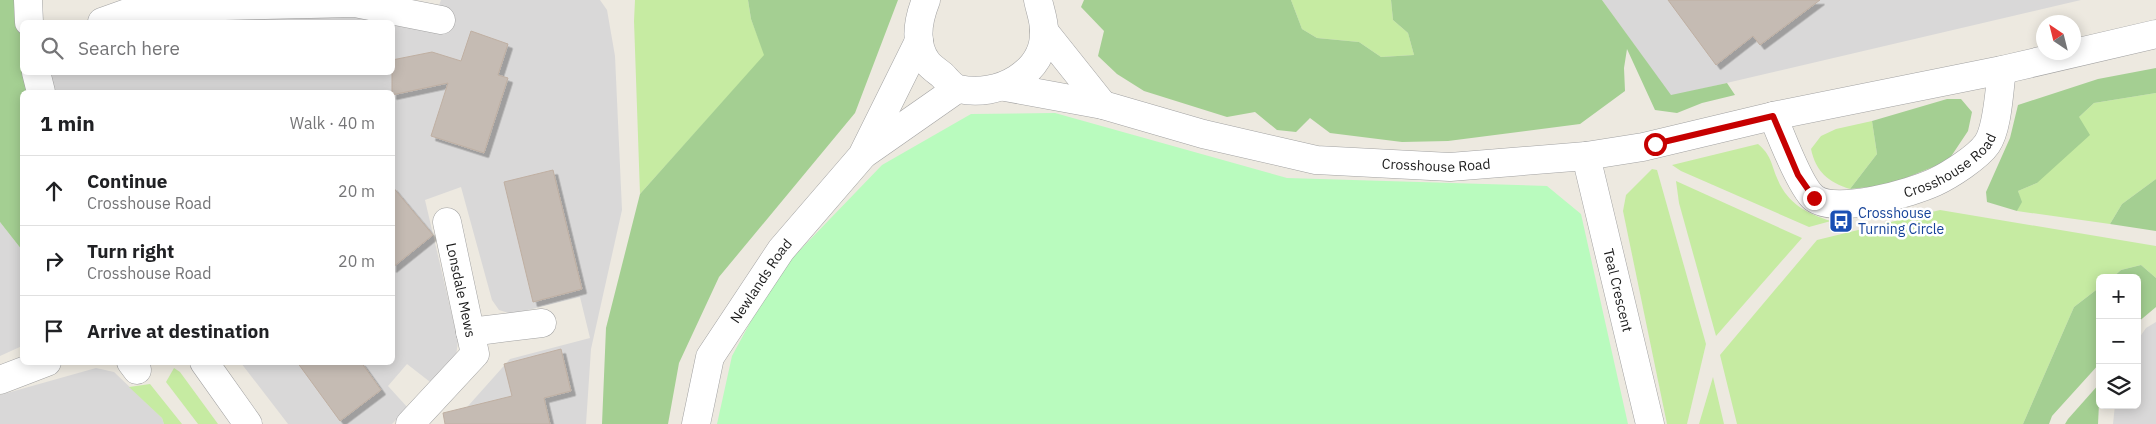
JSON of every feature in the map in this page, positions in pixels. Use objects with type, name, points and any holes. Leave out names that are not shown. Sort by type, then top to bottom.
[{"type":"street","points":[[28,0],[29,20]]},
{"type":"street","points":[[926,0],[919,19],[919,41],[927,62],[957,89],[984,92],[1005,87],[1028,71],[1040,53],[1044,31],[1038,0]]},
{"type":"street","points":[[108,20],[141,8],[355,3],[441,20]]},
{"type":"street","points":[[1044,31],[1103,105]]},
{"type":"street","name":"Crosshouse Road","points":[[1005,87],[1103,105],[1203,134],[1316,160],[1450,166],[1586,156],[1678,140],[1773,116],[2002,70],[2156,34]]},
{"type":"street","name":"Newlands Road","points":[[862,156],[919,41]]},
{"type":"street","name":"Crosshouse Road","points":[[1773,116],[1798,175],[1814,198],[1837,205],[1886,199],[1935,182],[1970,160],[1987,144],[1993,131],[2002,70]]},
{"type":"street","points":[[37,75],[40,90]]},
{"type":"street","name":"Newlands Road","points":[[696,424],[710,357],[781,250],[862,156],[957,89]]},
{"type":"street","name":"Teal Crescent","points":[[1586,156],[1650,424]]},
{"type":"street","name":"Lonsdale Mews","points":[[410,424],[475,354],[446,222]]},
{"type":"street","points":[[470,332],[542,323]]},
{"type":"street","points":[[0,380],[39,365]]},
{"type":"street","points":[[206,365],[248,424]]},
{"type":"shaded area","points":[[441,0],[600,0],[607,10],[615,56],[622,210],[591,349],[586,424],[452,424],[510,359],[590,338],[580,297],[512,314],[499,310],[492,300],[461,187],[425,200],[458,341],[456,356],[434,385],[407,364],[388,386],[408,408],[392,424],[288,424],[243,365],[395,365],[395,90],[54,90],[50,75],[395,75],[395,20],[180,20],[358,9],[432,25]]},
{"type":"shaded area","points":[[1602,0],[2081,0],[1671,96]]},
{"type":"shaded area","points":[[0,222],[20,247],[20,347],[0,356]]},
{"type":"shaded area","points":[[2156,322],[2156,424],[2113,424],[2115,409],[2141,409],[2141,335],[2146,328]]},
{"type":"shaded area","points":[[96,368],[114,372],[162,418],[164,424],[0,424],[0,395]]},
{"type":"green space","points":[[0,0],[28,0],[23,20],[20,20],[20,75],[37,75],[40,90],[20,90],[20,247],[0,222]]},
{"type":"green space","points":[[635,0],[748,0],[751,19],[765,55],[640,194],[634,21]]},
{"type":"green space","points":[[748,0],[898,0],[855,113],[719,277],[679,363],[668,424],[602,424],[606,328],[640,194],[764,55],[751,19]]},
{"type":"green space","points":[[1084,0],[1291,0],[1302,29],[1317,38],[1359,42],[1381,57],[1414,55],[1408,33],[1393,20],[1391,0],[1602,0],[1671,95],[1727,83],[1735,95],[1702,103],[1677,113],[1655,110],[1627,49],[1624,68],[1625,91],[1580,124],[1448,141],[1402,142],[1330,133],[1310,118],[1296,132],[1277,130],[1255,112],[1227,117],[1144,91],[1117,74],[1098,56],[1104,31],[1081,7]]},
{"type":"green space","points":[[1291,0],[1391,0],[1393,20],[1408,33],[1414,55],[1381,57],[1359,42],[1317,38],[1302,29]]},
{"type":"green space","points":[[2156,68],[2156,93],[2094,103],[2079,117],[2090,135],[2037,183],[2018,191],[2022,202],[2017,211],[1987,202],[1986,192],[2010,138],[2018,105],[2098,79]]},
{"type":"green space","points":[[2156,93],[2156,179],[2122,204],[2110,224],[2017,211],[2021,202],[2018,191],[2037,183],[2079,117],[2094,103]]},
{"type":"green space","points":[[1947,99],[1961,99],[1972,112],[1968,131],[1948,161],[1888,185],[1850,189],[1877,154],[1872,121]]},
{"type":"green space","points":[[1055,113],[1287,178],[1547,186],[1581,214],[1628,424],[717,424],[732,356],[776,275],[882,165],[971,114]]},
{"type":"green space","points":[[1872,121],[1877,154],[1850,189],[1835,183],[1824,175],[1816,164],[1811,149],[1821,136],[1836,129]]},
{"type":"green space","points":[[1758,144],[1768,156],[1781,187],[1786,194],[1798,206],[1831,221],[1809,227],[1681,171],[1672,165]]},
{"type":"green space","points":[[1652,169],[1657,170],[1706,344],[1687,424],[1667,424],[1623,211],[1626,195]]},
{"type":"green space","points":[[2156,179],[2156,231],[2110,224],[2122,204]]},
{"type":"green space","points":[[1676,181],[1802,238],[1716,336],[1679,203]]},
{"type":"green space","points":[[1940,210],[2156,246],[2156,278],[2141,265],[2121,270],[2116,274],[2096,274],[2096,290],[2074,307],[2023,424],[1737,424],[1720,355],[1817,240]]},
{"type":"green space","points":[[2141,265],[2156,278],[2156,307],[2141,320],[2141,274],[2116,274],[2121,270]]},
{"type":"green space","points":[[2096,290],[2096,367],[2052,416],[2049,424],[2023,424],[2074,307]]},
{"type":"green space","points":[[174,368],[180,372],[218,424],[198,424],[166,382]]},
{"type":"green space","points":[[1713,377],[1724,424],[1699,424]]},
{"type":"green space","points":[[150,384],[182,424],[164,424],[162,418],[129,387]]},
{"type":"green space","points":[[2096,388],[2096,409],[2099,409],[2098,424],[2065,424]]},
{"type":"building","points":[[1668,0],[1820,0],[1760,45],[1753,36],[1716,65]]},
{"type":"building","points":[[471,31],[508,44],[498,75],[508,78],[484,153],[431,136],[448,83],[395,94],[395,90],[392,90],[392,75],[395,75],[395,59],[432,52],[461,61]]},
{"type":"building","points":[[553,170],[582,289],[533,302],[504,182]]},
{"type":"building","points":[[395,190],[433,235],[395,266]]},
{"type":"building","points":[[561,349],[571,391],[544,398],[550,424],[445,424],[443,413],[512,396],[504,364]]},
{"type":"building","points":[[299,365],[363,365],[381,390],[340,421]]},
{"type":"place","name":"Crosshouse Turning Circle","points":[[1841,221]]},
{"type":"route","points":[[1655,144],[1773,116],[1798,175],[1814,198]]}]
